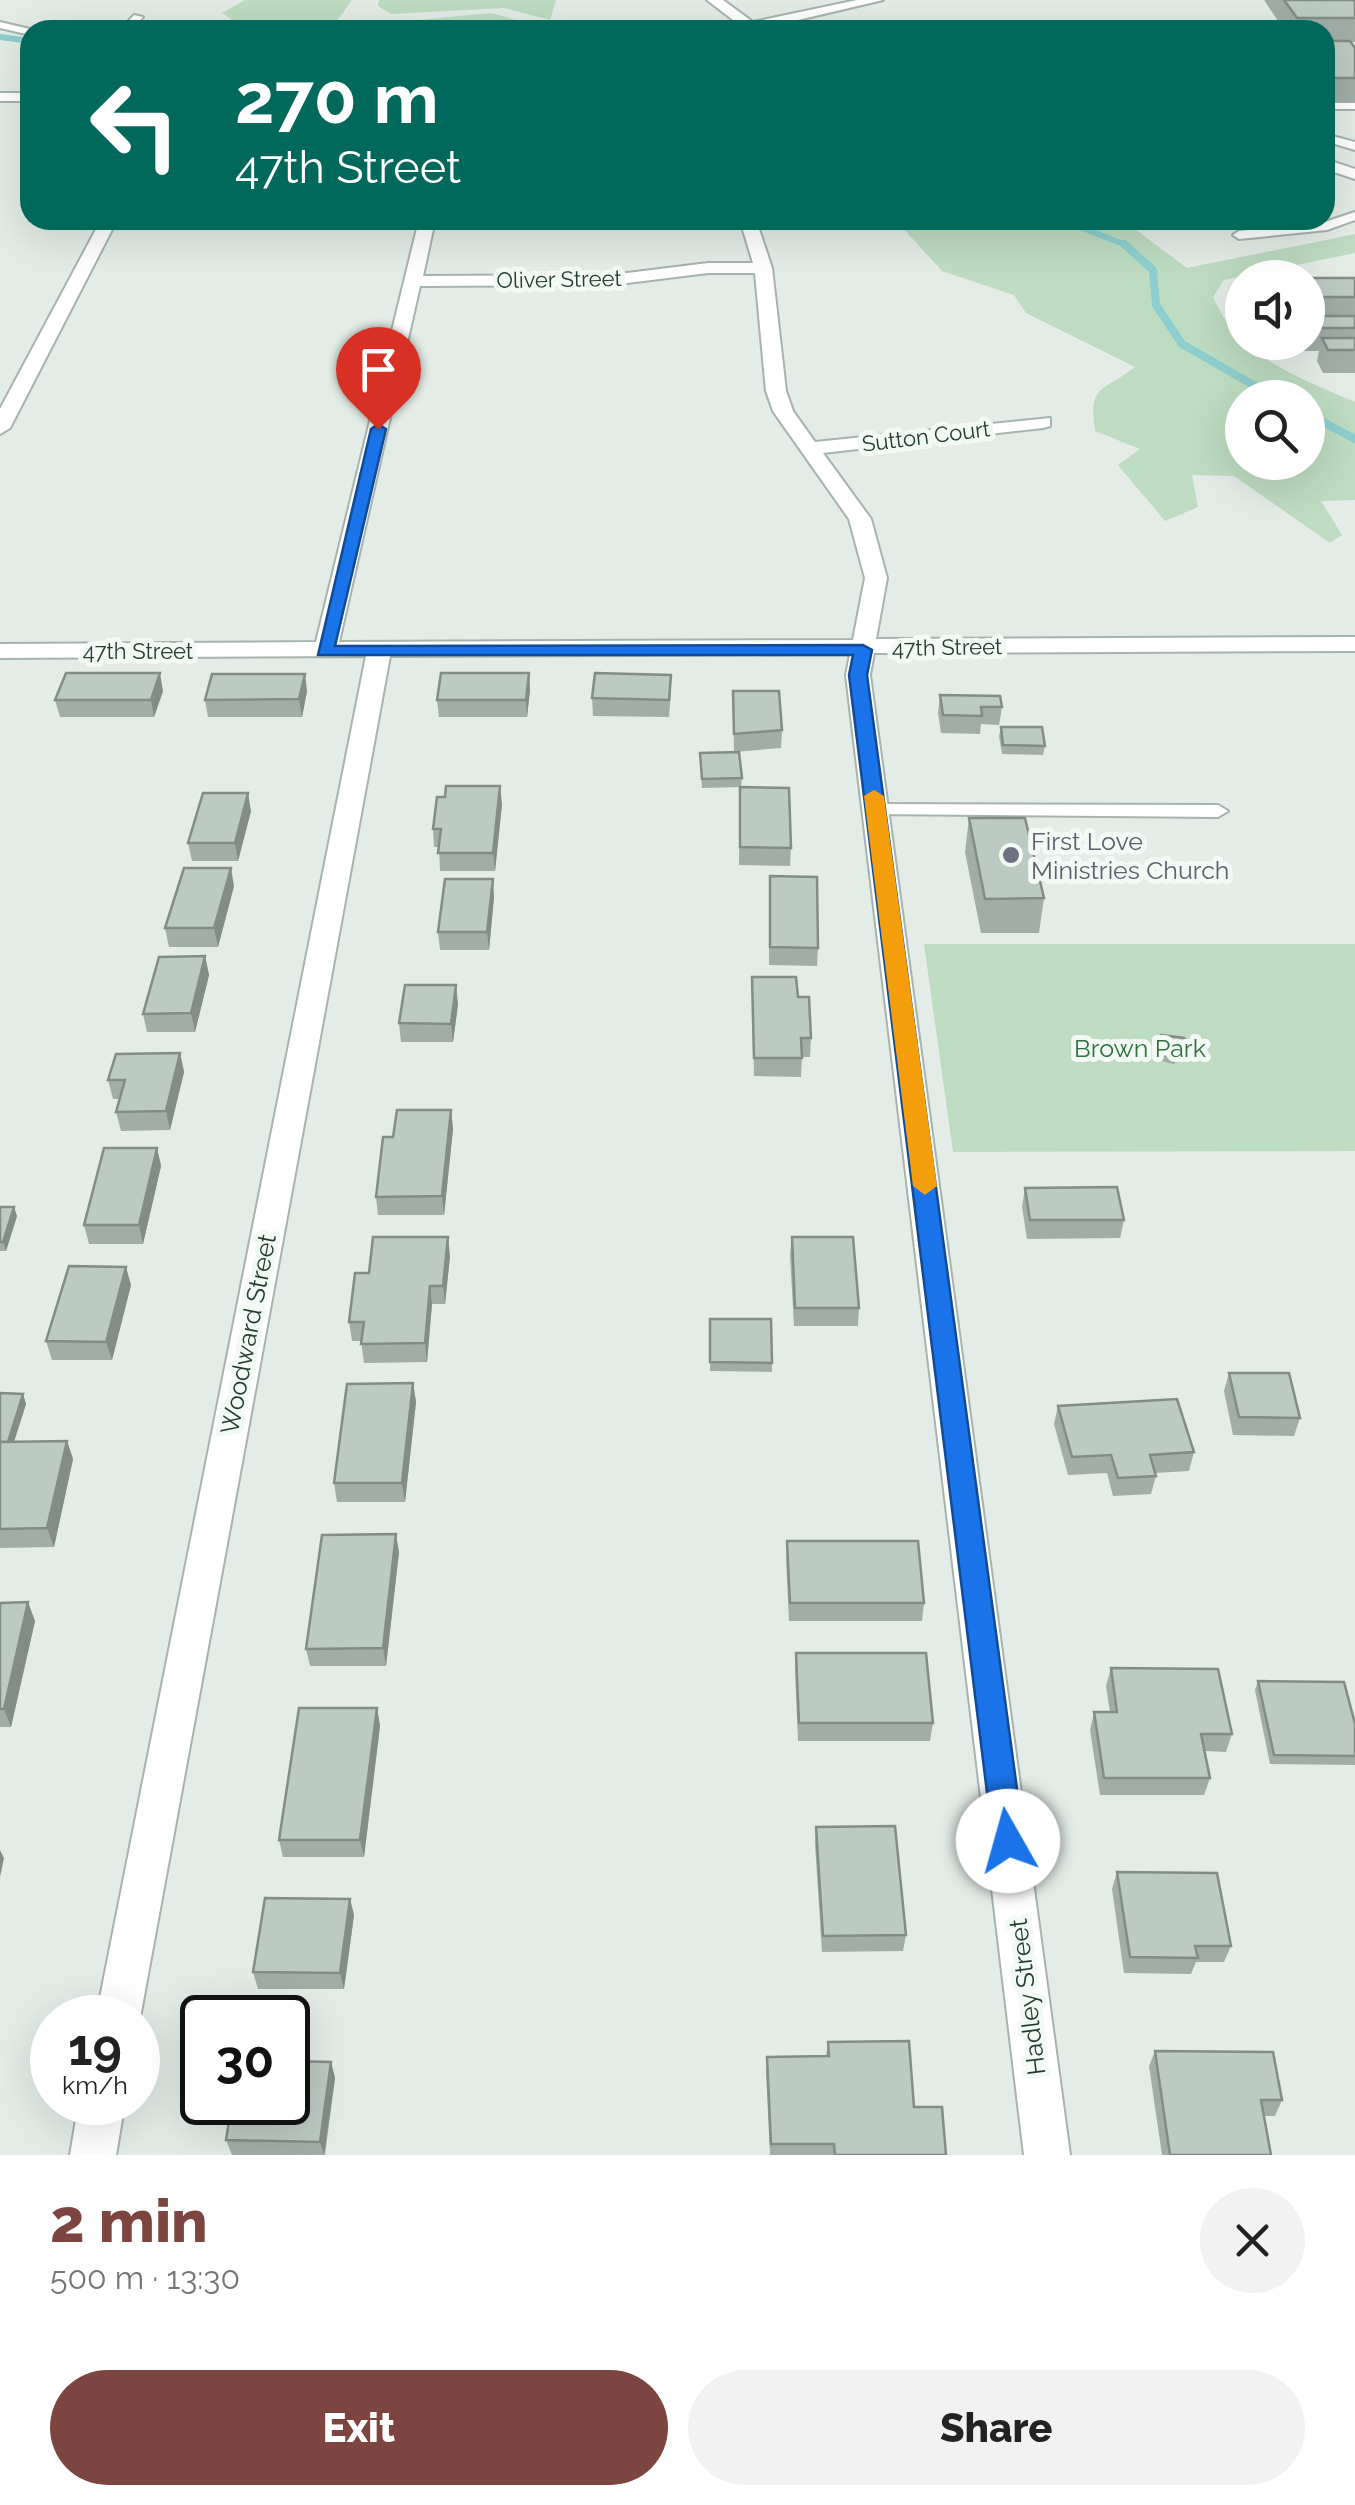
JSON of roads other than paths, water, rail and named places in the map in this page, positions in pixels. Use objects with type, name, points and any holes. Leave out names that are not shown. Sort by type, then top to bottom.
[{"type":"street","points":[[714,0],[742,20]]},
{"type":"street","points":[[779,20],[876,0]]},
{"type":"street","points":[[0,428],[104,230]]},
{"type":"street","points":[[325,652],[425,230]]},
{"type":"street","name":"Hadley Street","points":[[751,230],[763,268],[776,391],[808,449],[860,519],[876,578],[858,675],[1047,2155]]},
{"type":"street","name":"Oliver Street","points":[[414,280],[612,280],[708,268],[763,268]]},
{"type":"street","name":"Sutton Court","points":[[808,449],[1043,422]]},
{"type":"street","name":"47th Street","points":[[0,651],[863,650],[1355,644]]},
{"type":"street","name":"Woodward Street","points":[[122,1995],[379,652]]},
{"type":"street","points":[[93,2155],[98,2125]]},
{"type":"lane","points":[[135,20],[138,17]]},
{"type":"lane","points":[[1239,235],[1288,230]]},
{"type":"lane","points":[[876,810],[1218,811]]},
{"type":"waterway","points":[[0,37],[20,40]]},
{"type":"waterway","points":[[1088,230],[1125,245]]},
{"type":"waterway","points":[[1125,245],[1153,270],[1156,305],[1182,344],[1245,380]]},
{"type":"waterway","points":[[1325,423],[1355,439]]},
{"type":"place","name":"First Love Ministries Church","points":[[1011,855]]},
{"type":"park label","name":"Brown Park","points":[[1140,1048]]}]
